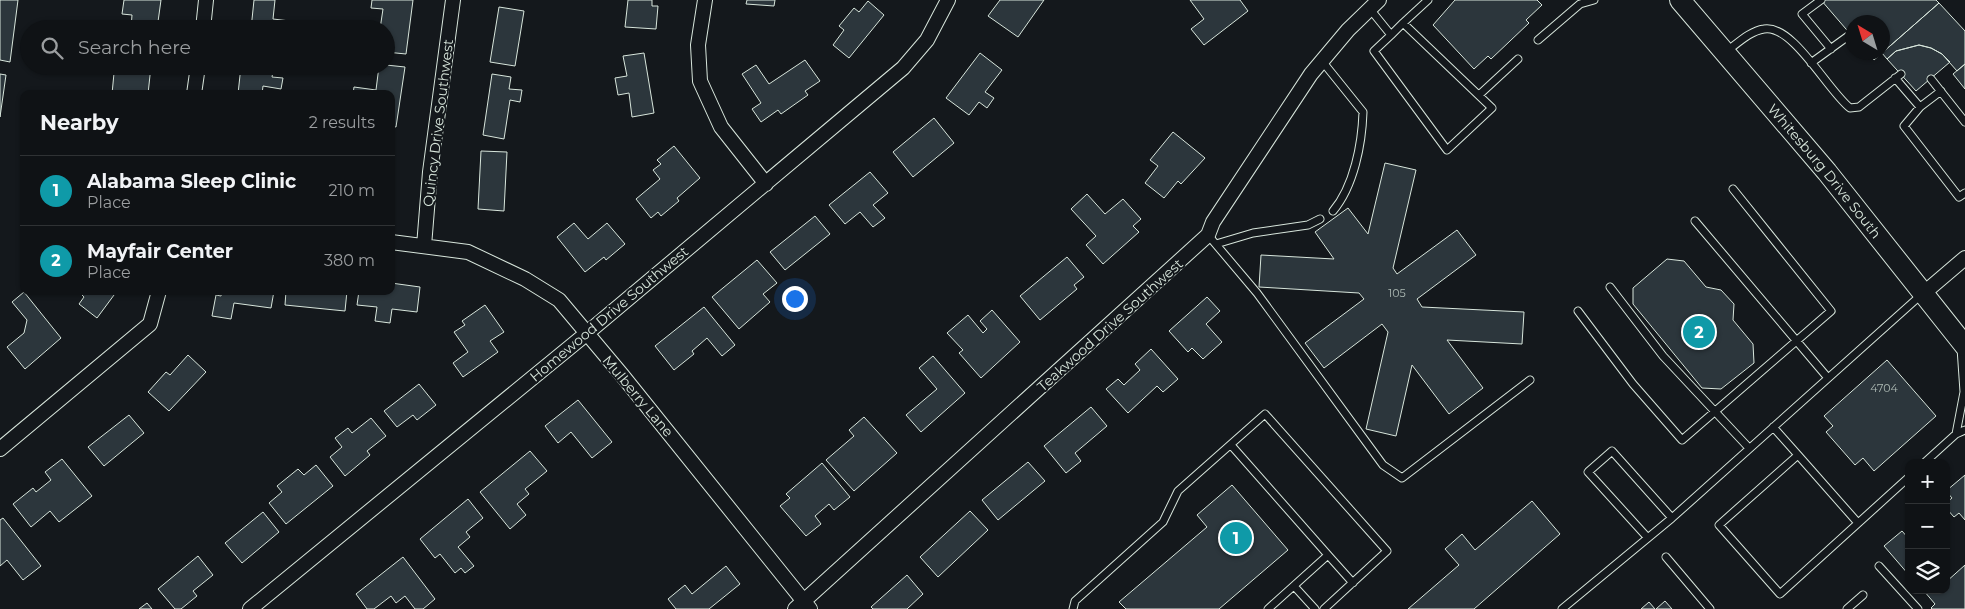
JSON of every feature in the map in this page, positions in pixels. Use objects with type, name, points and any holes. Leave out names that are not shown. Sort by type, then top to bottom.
[{"type":"main road","name":"Whitesburg Drive South","points":[[1680,0],[1827,172],[1963,343]]},
{"type":"street","points":[[203,20],[206,0]]},
{"type":"street","name":"Quincy Drive Southwest","points":[[424,246],[430,172],[453,0]]},
{"type":"street","points":[[705,0],[698,45],[700,81],[721,127],[766,184]]},
{"type":"street","name":"Homewood Drive Southwest","points":[[250,609],[586,334],[903,68],[927,40],[948,0]]},
{"type":"street","name":"Teakwood Drive Southwest","points":[[803,606],[1212,239],[1230,198],[1311,74],[1348,30],[1374,4]]},
{"type":"street","points":[[195,90],[197,75]]},
{"type":"street","name":"Mulberry Lane","points":[[395,242],[468,252],[525,279],[559,300],[622,375],[803,606]]},
{"type":"street","points":[[1924,293],[1965,258]]},
{"type":"street","points":[[0,449],[150,324],[157,295]]},
{"type":"lane","points":[[1403,23],[1492,108],[1447,150],[1374,52],[1403,23],[1428,0]]},
{"type":"lane","points":[[1538,40],[1578,2],[1594,0]]},
{"type":"lane","points":[[1821,0],[1802,14],[1830,49]]},
{"type":"lane","points":[[1374,4],[1391,35]]},
{"type":"lane","points":[[1725,52],[1750,34],[1764,29],[1779,30],[1812,63],[1839,100],[1850,108],[1859,107],[1898,76],[1920,107]]},
{"type":"lane","points":[[1812,63],[1845,38]]},
{"type":"lane","points":[[1479,95],[1518,59]]},
{"type":"lane","points":[[1322,61],[1363,112],[1357,155],[1345,192],[1333,211]]},
{"type":"lane","points":[[1931,79],[1965,122]]},
{"type":"lane","points":[[1941,91],[1920,107],[1904,126],[1959,197],[1965,193]]},
{"type":"lane","points":[[1578,311],[1634,384],[1682,440],[1831,311],[1733,190]]},
{"type":"lane","points":[[1212,239],[1308,225],[1320,219]]},
{"type":"lane","points":[[1695,221],[1828,378]]},
{"type":"lane","points":[[1212,239],[1257,293],[1383,465],[1402,478],[1530,380]]},
{"type":"lane","points":[[1610,287],[1663,356],[1749,448]]},
{"type":"lane","points":[[1562,609],[1672,518],[1924,293]]},
{"type":"lane","points":[[1956,434],[1964,392],[1963,343]]},
{"type":"lane","points":[[1074,609],[1075,601],[1163,522],[1178,491],[1265,414],[1387,551],[1324,609]]},
{"type":"lane","points":[[1773,427],[1858,523]]},
{"type":"lane","points":[[1928,459],[1956,434],[1965,430]]},
{"type":"lane","points":[[1231,445],[1353,582]]},
{"type":"lane","points":[[1647,537],[1588,472],[1612,451],[1672,518]]},
{"type":"lane","points":[[1798,455],[1719,525],[1780,594],[1905,481]]},
{"type":"lane","points":[[1268,609],[1328,555]]},
{"type":"lane","points":[[1666,557],[1710,609]]},
{"type":"lane","points":[[1879,566],[1918,609]]},
{"type":"lane","points":[[1294,586],[1315,609]]},
{"type":"lane","points":[[1847,609],[1863,595]]},
{"type":"building","points":[[0,0],[18,0],[10,62],[0,60]]},
{"type":"building","points":[[124,0],[161,0],[158,20],[132,20],[132,15],[122,14]]},
{"type":"building","points":[[254,0],[275,0],[273,19],[282,20],[252,20]]},
{"type":"building","points":[[372,0],[413,0],[406,54],[395,53],[395,20],[381,20],[383,9],[371,8]]},
{"type":"building","points":[[628,0],[652,0],[652,6],[658,6],[656,29],[625,27]]},
{"type":"building","points":[[747,0],[775,0],[774,6],[746,4]]},
{"type":"building","points":[[1000,0],[1044,0],[1018,37],[988,16]]},
{"type":"building","points":[[1190,0],[1240,0],[1248,11],[1204,45],[1191,29],[1204,19]]},
{"type":"building","points":[[1455,0],[1537,0],[1542,5],[1526,20],[1529,23],[1491,59],[1488,56],[1474,69],[1433,25]]},
{"type":"building","points":[[1821,0],[1936,0],[1939,3],[1890,46],[1890,15],[1845,15],[1845,28]]},
{"type":"building","points":[[868,1],[884,15],[849,58],[833,45],[844,30],[839,26],[854,8],[859,12]]},
{"type":"building","points":[[1939,3],[1965,31],[1965,64],[1957,71],[1942,54],[1931,48],[1919,45],[1896,51],[1890,56],[1890,46]]},
{"type":"building","points":[[499,7],[524,11],[515,66],[490,62]]},
{"type":"building","points":[[1919,45],[1931,48],[1942,54],[1950,62],[1916,91],[1888,60],[1890,60],[1890,56],[1896,51]]},
{"type":"building","points":[[644,53],[654,113],[632,117],[629,93],[618,95],[615,78],[627,76],[623,56]]},
{"type":"building","points":[[980,53],[1002,70],[985,92],[994,98],[987,108],[979,102],[969,115],[946,98]]},
{"type":"building","points":[[805,60],[820,81],[805,91],[808,95],[781,114],[778,110],[761,122],[752,109],[761,103],[742,74],[756,65],[769,84]]},
{"type":"building","points":[[1965,64],[1965,89],[1953,74]]},
{"type":"building","points":[[395,66],[405,67],[396,127],[395,90],[376,90],[378,75],[395,75]]},
{"type":"building","points":[[0,74],[6,75],[0,117]]},
{"type":"building","points":[[492,74],[511,77],[509,89],[522,90],[520,102],[510,100],[504,139],[483,135]]},
{"type":"building","points":[[114,75],[150,75],[148,90],[112,90]]},
{"type":"building","points":[[240,75],[272,75],[272,77],[283,78],[281,89],[263,86],[262,90],[238,90]]},
{"type":"building","points":[[354,87],[376,90],[354,90]]},
{"type":"building","points":[[934,118],[954,143],[913,177],[893,152]]},
{"type":"building","points":[[1173,132],[1205,158],[1181,184],[1178,181],[1164,198],[1145,183],[1158,166],[1150,160]]},
{"type":"building","points":[[674,146],[700,178],[677,198],[679,201],[661,216],[658,212],[651,218],[636,199],[660,179],[653,170],[661,164],[657,160]]},
{"type":"building","points":[[481,151],[507,152],[504,211],[478,209]]},
{"type":"building","points":[[1385,163],[1416,170],[1393,268],[1397,274],[1457,230],[1476,255],[1417,299],[1422,307],[1524,312],[1522,344],[1447,340],[1483,388],[1449,414],[1412,365],[1396,436],[1366,429],[1388,332],[1382,324],[1324,368],[1305,343],[1364,299],[1359,293],[1259,287],[1261,255],[1334,259],[1315,232],[1348,208],[1368,234]]},
{"type":"building","points":[[870,172],[888,193],[873,205],[885,218],[873,227],[860,212],[845,224],[829,205]]},
{"type":"building","points":[[1087,194],[1105,214],[1123,199],[1141,219],[1133,226],[1139,232],[1103,264],[1086,245],[1096,236],[1071,209]]},
{"type":"building","points":[[815,216],[830,234],[785,270],[770,252]]},
{"type":"building","points":[[574,223],[588,239],[607,223],[625,244],[606,260],[604,257],[585,272],[557,237]]},
{"type":"building","points":[[1067,257],[1084,277],[1074,285],[1077,289],[1040,320],[1020,296]]},
{"type":"building","points":[[1667,259],[1684,261],[1706,287],[1721,290],[1734,304],[1733,320],[1753,344],[1754,363],[1721,389],[1702,388],[1633,304],[1633,288]]},
{"type":"building","points":[[757,260],[777,283],[763,294],[770,302],[739,329],[712,297]]},
{"type":"building","points":[[395,284],[420,287],[417,312],[392,309],[390,323],[375,321],[377,307],[357,305],[358,295],[395,295]]},
{"type":"building","points":[[20,295],[26,295],[61,338],[25,369],[7,347],[24,333],[27,320],[12,302]]},
{"type":"building","points":[[82,295],[114,295],[97,318],[79,304],[84,297]]},
{"type":"building","points":[[216,295],[273,295],[271,308],[234,303],[231,319],[212,316]]},
{"type":"building","points":[[286,295],[347,295],[345,311],[285,305]]},
{"type":"building","points":[[1207,297],[1220,311],[1206,324],[1222,342],[1203,359],[1192,348],[1188,352],[1169,331]]},
{"type":"building","points":[[485,305],[504,332],[490,341],[498,352],[463,377],[453,363],[468,352],[454,332],[465,325],[462,321]]},
{"type":"building","points":[[704,307],[735,345],[722,356],[707,338],[692,351],[694,354],[674,370],[655,346]]},
{"type":"building","points":[[992,310],[1020,342],[981,378],[959,353],[963,350],[947,333],[968,315],[983,333],[987,329],[980,321]]},
{"type":"building","points":[[1151,349],[1178,379],[1163,392],[1157,386],[1128,413],[1106,389],[1118,379],[1124,385],[1140,370],[1135,364]]},
{"type":"building","points":[[188,355],[206,372],[169,411],[148,392],[166,372],[170,375]]},
{"type":"building","points":[[933,356],[965,393],[921,432],[906,415],[937,389],[919,368]]},
{"type":"building","points":[[1887,360],[1936,416],[1874,471],[1863,458],[1855,465],[1826,432],[1833,426],[1824,416]]},
{"type":"building","points":[[419,384],[436,405],[417,420],[413,415],[397,427],[384,411]]},
{"type":"building","points":[[578,400],[612,442],[592,458],[571,432],[558,443],[545,426]]},
{"type":"building","points":[[1091,407],[1107,426],[1075,453],[1081,461],[1066,473],[1044,446]]},
{"type":"building","points":[[129,415],[144,433],[104,466],[88,447]]},
{"type":"building","points":[[864,417],[897,453],[854,491],[826,460],[854,436],[849,430]]},
{"type":"building","points":[[371,418],[386,436],[367,451],[370,455],[345,476],[330,457],[342,447],[335,438],[348,428],[352,433]]},
{"type":"building","points":[[530,451],[547,471],[525,489],[529,494],[517,504],[526,515],[510,529],[480,492]]},
{"type":"building","points":[[62,459],[92,496],[59,522],[50,511],[31,527],[13,504],[33,488],[36,492],[51,480],[45,472]]},
{"type":"building","points":[[1028,462],[1045,481],[998,520],[982,500]]},
{"type":"building","points":[[822,463],[850,497],[834,510],[829,504],[815,516],[821,524],[806,536],[780,506],[790,498],[786,494]]},
{"type":"building","points":[[316,465],[333,486],[286,524],[269,503],[282,492],[277,486],[298,469],[304,475]]},
{"type":"building","points":[[1965,475],[1965,520],[1959,513],[1954,517],[1950,512],[1950,500],[1952,498],[1950,496],[1950,488]]},
{"type":"building","points":[[1232,485],[1288,550],[1219,609],[1126,609],[1119,602],[1207,527],[1197,515]]},
{"type":"building","points":[[468,499],[483,518],[466,532],[470,537],[458,547],[474,566],[465,573],[461,568],[455,573],[440,554],[435,558],[420,539]]},
{"type":"building","points":[[1532,501],[1560,534],[1474,609],[1408,609],[1459,565],[1445,549],[1462,534],[1475,550]]},
{"type":"building","points":[[970,511],[988,530],[938,577],[920,557]]},
{"type":"building","points":[[263,512],[279,532],[242,563],[225,543]]},
{"type":"building","points":[[3,518],[41,566],[23,580],[7,560],[0,566],[0,520]]},
{"type":"building","points":[[1902,531],[1905,534],[1905,570],[1884,546]]},
{"type":"building","points":[[198,556],[213,575],[193,591],[197,596],[181,609],[175,609],[158,589]]},
{"type":"building","points":[[403,557],[435,599],[423,609],[415,609],[405,596],[396,603],[391,596],[374,609],[367,609],[356,594]]},
{"type":"building","points":[[1965,565],[1965,609],[1932,609],[1935,604],[1927,594],[1950,594],[1950,578]]},
{"type":"building","points":[[726,566],[740,584],[709,609],[676,609],[668,599],[685,585],[692,594]]},
{"type":"building","points":[[907,575],[923,594],[907,609],[873,609],[871,607]]},
{"type":"building","points":[[1665,601],[1672,609],[1656,609]]},
{"type":"building","points":[[1649,602],[1655,609],[1641,609]]},
{"type":"building","points":[[147,603],[152,609],[139,609]]},
{"type":"place","name":"Mayfair Center","points":[[1699,332]]},
{"type":"place","name":"Alabama Sleep Clinic","points":[[1236,538]]}]
